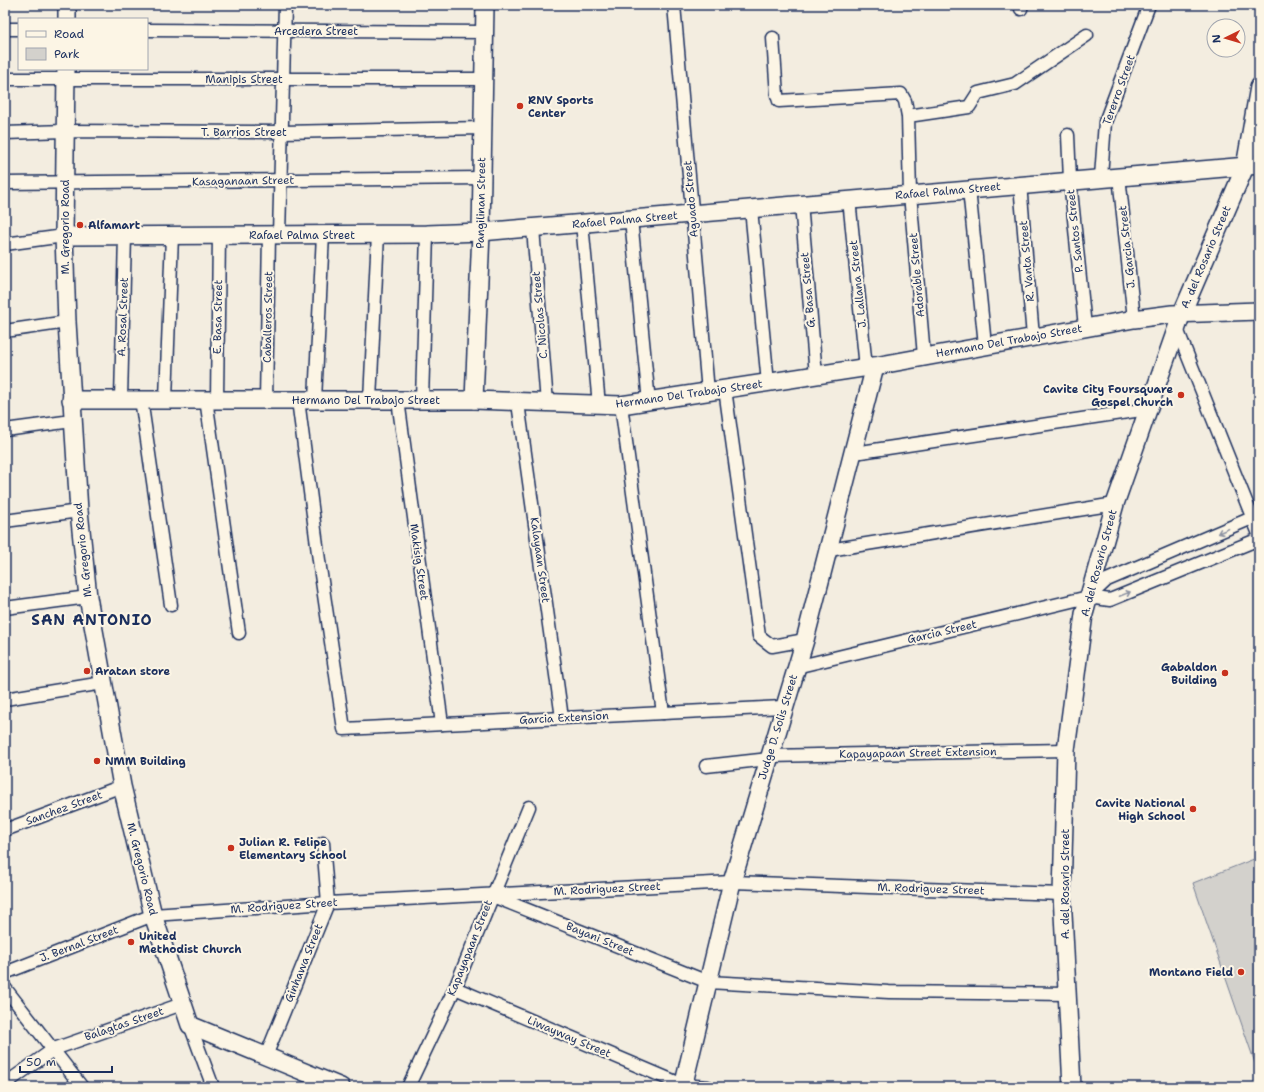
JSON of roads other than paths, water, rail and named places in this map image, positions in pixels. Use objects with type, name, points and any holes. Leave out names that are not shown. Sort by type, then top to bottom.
[{"type":"street","points":[[66,18],[67,5]]},
{"type":"street","name":"Caballeros Street","points":[[266,400],[274,235],[281,180],[285,5]]},
{"type":"street","name":"Pangilinan Street","points":[[474,400],[481,232],[485,5]]},
{"type":"street","name":"Aguado Street","points":[[674,5],[708,392]]},
{"type":"street","name":"Tererro Street","points":[[1101,177],[1106,122],[1149,5]]},
{"type":"street","points":[[5,29],[18,29]]},
{"type":"street","name":"Arcedera Street","points":[[148,30],[485,32]]},
{"type":"street","points":[[908,116],[969,107],[978,93],[1015,84],[1087,36]]},
{"type":"street","name":"Adorable Street","points":[[773,38],[776,95],[779,101],[901,94],[905,101],[908,116],[910,194],[924,356]]},
{"type":"street","name":"Manipis Street","points":[[5,79],[66,74],[284,79],[484,79]]},
{"type":"street","name":"M. Gregorio Road","points":[[66,74],[64,236],[67,322],[72,421],[88,597],[122,786],[153,915],[190,1025],[208,1086]]},
{"type":"street","name":"A. del Rosario Street","points":[[1072,1087],[1062,894],[1066,750],[1088,597],[1115,504],[1179,321],[1252,166],[1259,87]]},
{"type":"street","name":"T. Barrios Street","points":[[5,133],[65,131],[282,132],[483,128]]},
{"type":"street","name":"P. Santos Street","points":[[1068,135],[1070,180],[1084,327]]},
{"type":"street","name":"Rafael Palma Street","points":[[5,244],[64,236],[427,234],[481,232],[1101,177],[1252,166]]},
{"type":"street","name":"J. Garcia Street","points":[[1119,176],[1134,319]]},
{"type":"street","name":"Kasaganaan Street","points":[[5,183],[482,178]]},
{"type":"street","name":"R. Vanta Street","points":[[1020,184],[1033,337]]},
{"type":"street","points":[[969,189],[985,345]]},
{"type":"street","name":"J. Lallana Street","points":[[849,200],[870,367]]},
{"type":"street","name":"G. Basa Street","points":[[801,204],[816,375]]},
{"type":"street","points":[[751,208],[768,383]]},
{"type":"street","points":[[631,219],[649,402]]},
{"type":"street","points":[[582,223],[599,406]]},
{"type":"street","name":"C. Nicolas Street","points":[[533,228],[547,404]]},
{"type":"street","points":[[315,400],[324,234]]},
{"type":"street","points":[[370,400],[378,234]]},
{"type":"street","points":[[422,400],[427,234]]},
{"type":"street","points":[[166,399],[172,235]]},
{"type":"street","name":"E. Basa Street","points":[[219,235],[211,399],[239,632]]},
{"type":"street","name":"A. Rosal Street","points":[[121,399],[125,236]]},
{"type":"street","name":"Hermano Del Trabajo Street","points":[[71,400],[474,400],[599,406],[621,405],[649,402],[870,367],[1134,319],[1179,321],[1259,311]]},
{"type":"street","points":[[1179,321],[1256,517],[1259,534]]},
{"type":"street","points":[[5,331],[67,322]]},
{"type":"street","name":"Judge D. Solis Street","points":[[683,1086],[732,882],[783,707],[805,640],[829,550],[854,453],[870,367]]},
{"type":"street","points":[[725,389],[759,636],[772,646],[805,640]]},
{"type":"street","points":[[141,399],[171,605]]},
{"type":"street","name":"Garcia Extension","points":[[298,400],[320,568],[344,729],[783,707]]},
{"type":"street","name":"Makisig Street","points":[[398,400],[442,724]]},
{"type":"street","name":"Kalayaan Street","points":[[518,403],[562,718]]},
{"type":"street","points":[[621,405],[663,713]]},
{"type":"street","points":[[854,453],[1148,409]]},
{"type":"street","points":[[5,430],[72,421]]},
{"type":"street","points":[[829,550],[1115,504]]},
{"type":"street","points":[[5,522],[79,511]]},
{"type":"street","name":"Garcia Street","points":[[1088,597],[1107,580],[1256,517]]},
{"type":"street","name":"Garcia Street","points":[[796,667],[1088,597],[1110,600],[1259,539]]},
{"type":"street","points":[[5,608],[88,597]]},
{"type":"street","points":[[5,700],[103,683]]},
{"type":"street","name":"Kapayapaan Street Extension","points":[[706,766],[769,758],[1066,750]]},
{"type":"street","name":"Sanchez Street","points":[[6,828],[122,786]]},
{"type":"street","name":"Kapayapaan Street","points":[[408,1087],[454,988],[530,807]]},
{"type":"street","name":"Ginhawa Street","points":[[266,1056],[328,903],[323,843]]},
{"type":"street","name":"M. Rodriguez Street","points":[[153,915],[328,903],[492,896],[732,882],[1062,894]]},
{"type":"street","name":"Bayani Street","points":[[492,896],[708,982],[889,992],[1067,994]]},
{"type":"street","name":"J. Bernal Street","points":[[5,973],[153,915]]},
{"type":"street","points":[[5,988],[54,1049],[82,1087]]},
{"type":"street","name":"Liwayway Street","points":[[454,988],[683,1086],[708,1087]]},
{"type":"street","name":"Balagtas Street","points":[[5,1084],[54,1049],[182,1004]]},
{"type":"street","points":[[190,1025],[341,1087]]},
{"type":"place","name":"RNV Sports Center","points":[[520,106]]},
{"type":"place","name":"Alfamart","points":[[80,225]]},
{"type":"place","name":"Cavite City Foursquare Gospel Church","points":[[1181,395]]},
{"type":"place","name":"Aratan store","points":[[87,671]]},
{"type":"place","name":"Gabaldon Building","points":[[1225,673]]},
{"type":"place","name":"NMM Building","points":[[97,761]]},
{"type":"place","name":"Cavite National High School","points":[[1193,809]]},
{"type":"place","name":"Julian R. Felipe Elementary School","points":[[231,848]]},
{"type":"place","name":"United Methodist Church","points":[[131,942]]},
{"type":"place","name":"Montano Field","points":[[1241,972]]},
{"type":"district","name":"SAN ANTONIO","points":[[92,620]]}]
